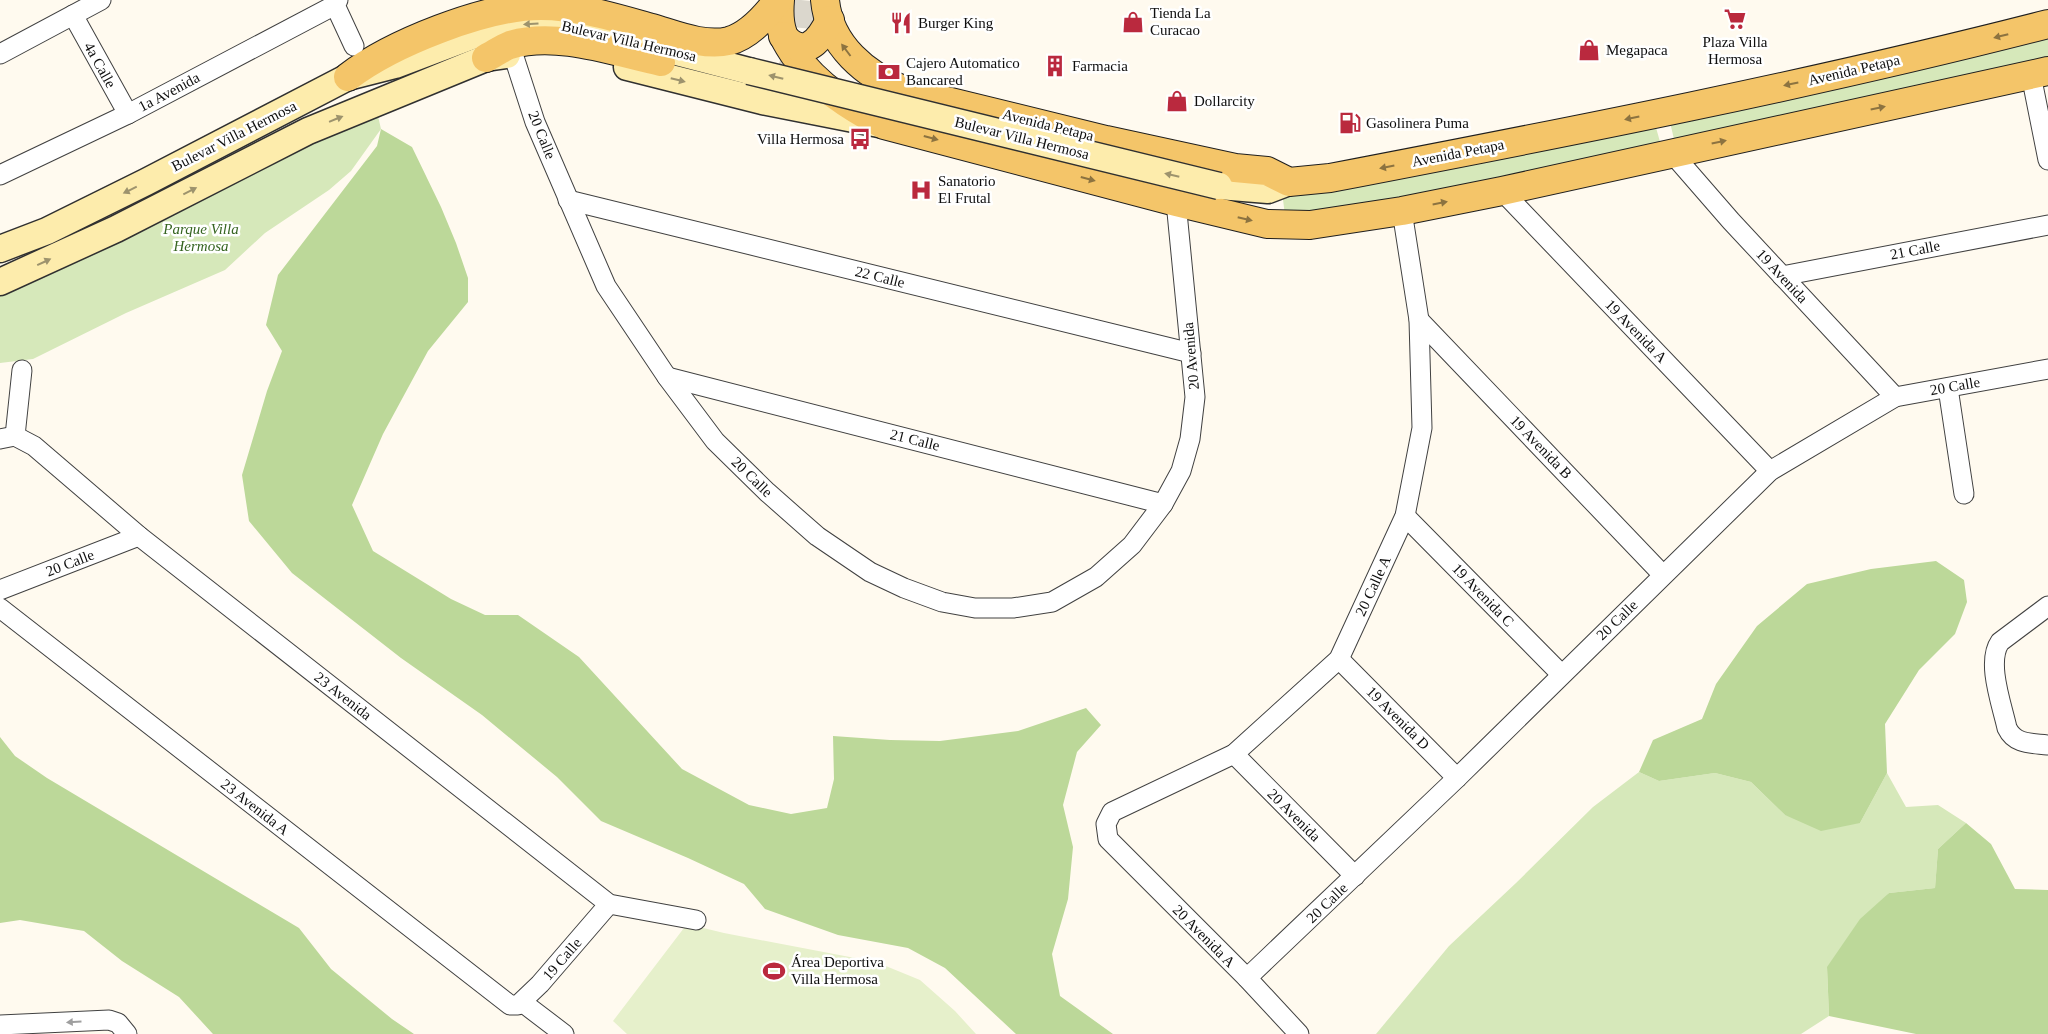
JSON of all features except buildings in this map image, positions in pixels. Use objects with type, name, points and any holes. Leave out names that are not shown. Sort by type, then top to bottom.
[{"type":"main road","points":[[779,0],[783,36],[813,76],[854,108],[884,125],[1176,202],[1267,224],[1295,226],[1402,211],[1502,191],[1671,152],[2040,73]]},
{"type":"main road","points":[[354,75],[367,62],[434,32],[477,16],[509,8],[542,6],[580,10],[693,40],[720,42],[735,39],[750,30],[779,0]]},
{"type":"main road","points":[[783,36],[794,46],[801,48],[809,46],[817,41],[827,10]]},
{"type":"main road","name":"Avenida Petapa","points":[[827,10],[846,51],[856,62],[872,74],[906,91],[1115,142],[1235,168],[1267,171],[1290,182],[1358,173],[1661,112],[2048,24]]},
{"type":"main road","name":"Bulevar Villa Hermosa","points":[[4,245],[47,231],[354,75],[395,65],[476,34],[500,28],[540,23],[573,26],[1067,150],[1219,186],[1268,190],[1290,182]]},
{"type":"main road","points":[[500,56],[508,46],[544,40],[566,42],[661,62]]},
{"type":"main road","name":"Bulevar Villa Hermosa","points":[[0,282],[116,229],[308,131],[500,56],[561,53],[762,101],[884,125]]},
{"type":"main road","points":[[854,108],[855,88],[862,79],[872,74]]},
{"type":"main road","points":[[1661,112],[1671,152]]},
{"type":"street","points":[[0,54],[101,0]]},
{"type":"street","points":[[336,2],[354,46]]},
{"type":"street","name":"1a Avenida","points":[[0,175],[128,114],[336,2]]},
{"type":"street","name":"4a Calle","points":[[73,15],[128,114]]},
{"type":"street","name":"20 Calle","points":[[500,56],[535,122],[606,286],[667,377],[716,441],[767,492],[817,536],[870,572],[904,588],[942,602],[975,608],[1013,608],[1052,602],[1096,577],[1118,558],[1132,545],[1163,504]]},
{"type":"street","points":[[2040,73],[2048,160]]},
{"type":"street","name":"19 Avenida","points":[[1671,152],[1782,276],[1895,397]]},
{"type":"street","name":"19 Avenida A","points":[[1502,191],[1770,471]]},
{"type":"street","name":"22 Calle","points":[[568,200],[1191,353]]},
{"type":"street","name":"20 Avenida","points":[[1163,504],[1181,471],[1190,439],[1195,397],[1176,202]]},
{"type":"street","name":"20 Calle A","points":[[1108,839],[1106,824],[1112,812],[1234,754],[1339,659],[1406,516],[1422,428],[1419,320],[1402,211]]},
{"type":"street","name":"21 Calle","points":[[1782,276],[2048,225]]},
{"type":"street","name":"19 Avenida B","points":[[1419,320],[1664,575]]},
{"type":"street","name":"20 Calle","points":[[1247,978],[1355,876],[1770,471],[1895,397],[2048,369]]},
{"type":"street","points":[[8,437],[22,370]]},
{"type":"street","name":"21 Calle","points":[[667,377],[1163,504]]},
{"type":"street","points":[[1948,388],[1964,494]]},
{"type":"street","name":"23 Avenida","points":[[8,437],[34,446],[139,536],[609,904],[696,920]]},
{"type":"street","name":"19 Avenida C","points":[[1406,516],[1561,674]]},
{"type":"street","name":"20 Calle","points":[[0,590],[139,536]]},
{"type":"street","points":[[2048,606],[2005,638],[1997,647],[1994,655],[1995,672],[2010,736],[2019,741],[2048,745]]},
{"type":"street","name":"23 Avenida A","points":[[0,608],[516,1003],[564,1034]]},
{"type":"street","name":"19 Avenida D","points":[[1339,659],[1456,778]]},
{"type":"street","name":"20 Avenida","points":[[1234,754],[1355,876]]},
{"type":"street","name":"20 Avenida A","points":[[1108,839],[1247,978],[1299,1034]]},
{"type":"street","name":"19 Calle","points":[[516,1003],[540,984],[609,904]]},
{"type":"street","points":[[0,1025],[109,1020],[124,1030]]},
{"type":"green space","points":[[2048,36],[2048,62],[1676,148],[1670,122]]},
{"type":"green space","name":"Parque Villa Hermosa","points":[[378,116],[381,129],[351,171],[329,190],[265,233],[225,270],[126,313],[33,359],[0,363],[0,293],[316,134]]},
{"type":"green space","points":[[1655,124],[1662,149],[1494,189],[1285,215],[1282,192]]},
{"type":"green space","points":[[381,129],[412,147],[456,243],[468,278],[468,302],[428,351],[383,434],[352,505],[373,551],[451,599],[485,615],[518,615],[579,657],[682,769],[749,805],[791,814],[827,808],[834,779],[833,736],[940,741],[1018,731],[1086,708],[1101,725],[1077,752],[1063,805],[1073,847],[1068,899],[1052,954],[1060,996],[1113,1034],[1016,1034],[945,968],[908,948],[838,935],[765,909],[744,884],[601,821],[557,777],[482,715],[401,658],[292,573],[249,521],[242,475],[267,391],[282,351],[266,325],[278,275],[377,146]]},
{"type":"green space","points":[[1936,561],[1964,580],[1967,602],[1955,634],[1919,670],[1885,724],[1887,773],[1860,823],[1821,831],[1785,815],[1751,782],[1715,773],[1659,781],[1639,772],[1653,740],[1702,719],[1716,684],[1757,626],[1807,584],[1871,569]]},
{"type":"green space","points":[[0,737],[15,756],[47,778],[299,928],[331,969],[392,1019],[414,1034],[213,1034],[179,997],[122,961],[84,931],[20,920],[0,923]]},
{"type":"green space","points":[[1639,772],[1659,781],[1715,773],[1751,782],[1785,815],[1860,823],[1887,773],[1906,807],[1938,805],[1966,823],[1938,849],[1935,888],[1889,893],[1827,968],[1829,1016],[1801,1034],[1376,1034],[1449,946],[1593,807]]},
{"type":"green space","points":[[1966,823],[1991,844],[2015,889],[2048,890],[2048,1034],[1916,1034],[1829,1016],[1827,967],[1860,919],[1889,893],[1935,888],[1938,849]]},
{"type":"green space","name":"Área Deportiva Villa Hermosa","points":[[687,924],[724,933],[876,962],[920,980],[955,1011],[976,1034],[627,1034],[613,1021]]},
{"type":"tunnel","points":[[792,69],[795,59],[801,0]]},
{"type":"place","name":"Plaza Villa Hermosa","points":[[1735,19]]},
{"type":"place","name":"Tienda La Curacao","points":[[1133,22]]},
{"type":"place","name":"Burger King","points":[[901,23]]},
{"type":"place","name":"Megapaca","points":[[1589,50]]},
{"type":"place","name":"Farmacia","points":[[1055,66]]},
{"type":"place","name":"Cajero Automatico Bancared","points":[[889,72]]},
{"type":"place","name":"Dollarcity","points":[[1177,101]]},
{"type":"place","name":"Gasolinera Puma","points":[[1350,123]]},
{"type":"place","name":"Villa Hermosa","points":[[860,139]]},
{"type":"place","name":"Sanatorio El Frutal","points":[[921,190]]},
{"type":"place","name":"Área Deportiva Villa Hermosa","points":[[774,971]]}]
